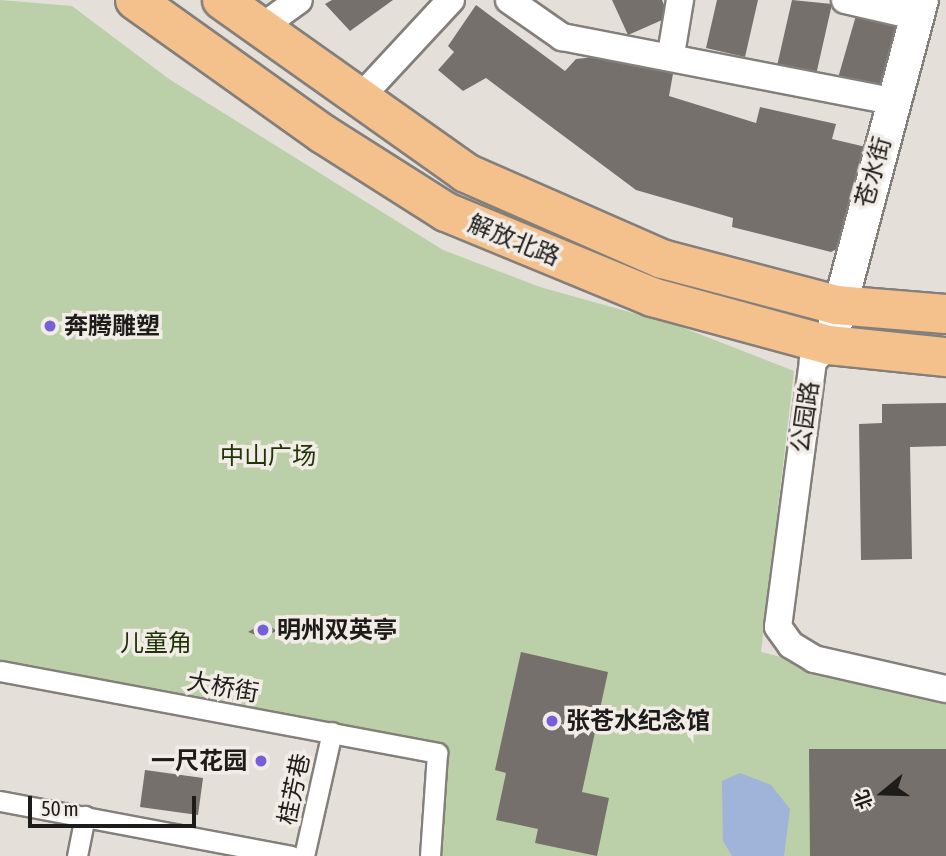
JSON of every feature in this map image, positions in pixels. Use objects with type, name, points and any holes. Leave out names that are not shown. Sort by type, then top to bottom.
[{"type":"main road","name":"解放北路","points":[[135,0],[323,134],[446,212],[652,297],[829,345],[946,358]]},
{"type":"main road","name":"解放北路","points":[[222,0],[357,102],[466,173],[650,254],[836,305],[946,314]]},
{"type":"street","points":[[259,29],[299,0]]},
{"type":"street","points":[[357,102],[452,0]]},
{"type":"street","points":[[509,0],[562,37],[671,54],[892,101]]},
{"type":"street","points":[[671,54],[680,0]]},
{"type":"street","points":[[845,0],[918,8]]},
{"type":"street","name":"苍水街","points":[[829,345],[836,305],[918,8]]},
{"type":"street","name":"公园路","points":[[829,345],[795,623],[826,647],[946,675]]},
{"type":"street","name":"公园路","points":[[829,345],[813,361],[778,627],[791,645],[814,659],[946,689]]},
{"type":"street","name":"大桥街","points":[[0,671],[437,753],[430,856]]},
{"type":"street","name":"桂芳巷","points":[[304,856],[332,732]]},
{"type":"street","points":[[0,801],[291,856]]},
{"type":"street","points":[[77,856],[85,816]]},
{"type":"green space","name":"中山广场","points":[[0,0],[72,6],[169,79],[443,250],[540,287],[676,325],[794,371],[761,652],[946,697],[946,856],[429,856],[433,755],[0,683]]},
{"type":"water","points":[[740,773],[771,785],[790,809],[784,856],[732,856],[723,841],[722,781]]},
{"type":"building","points":[[332,0],[393,0],[350,31],[325,4]]},
{"type":"building","points":[[612,0],[662,0],[669,17],[628,35]]},
{"type":"building","points":[[717,0],[758,0],[745,57],[706,48]]},
{"type":"building","points":[[792,0],[832,4],[816,75],[777,66]]},
{"type":"building","points":[[476,5],[565,71],[576,59],[606,56],[673,74],[669,96],[756,123],[760,107],[836,124],[832,139],[866,147],[847,244],[831,252],[732,227],[733,218],[636,190],[486,78],[463,91],[438,70],[454,52],[448,46]]},
{"type":"building","points":[[857,12],[904,26],[885,92],[838,78]]},
{"type":"building","points":[[946,403],[946,446],[910,447],[912,559],[861,560],[859,424],[882,423],[882,404]]},
{"type":"building","name":"明州双英亭","points":[[260,625],[268,625],[277,631],[261,637],[248,632]]},
{"type":"building","name":"张苍水纪念馆","points":[[521,652],[608,672],[582,792],[609,798],[597,856],[535,843],[538,829],[496,820],[506,773],[495,770]]},
{"type":"building","points":[[809,749],[946,749],[946,856],[810,856]]},
{"type":"building","points":[[145,770],[203,778],[198,815],[140,807]]},
{"type":"place","name":"奔腾雕塑","points":[[50,326]]},
{"type":"place","name":"明州双英亭","points":[[263,630]]},
{"type":"place","name":"张苍水纪念馆","points":[[552,721]]},
{"type":"place","name":"一尺花园","points":[[261,761]]},
{"type":"park label","name":"儿童角","points":[[156,643]]}]
